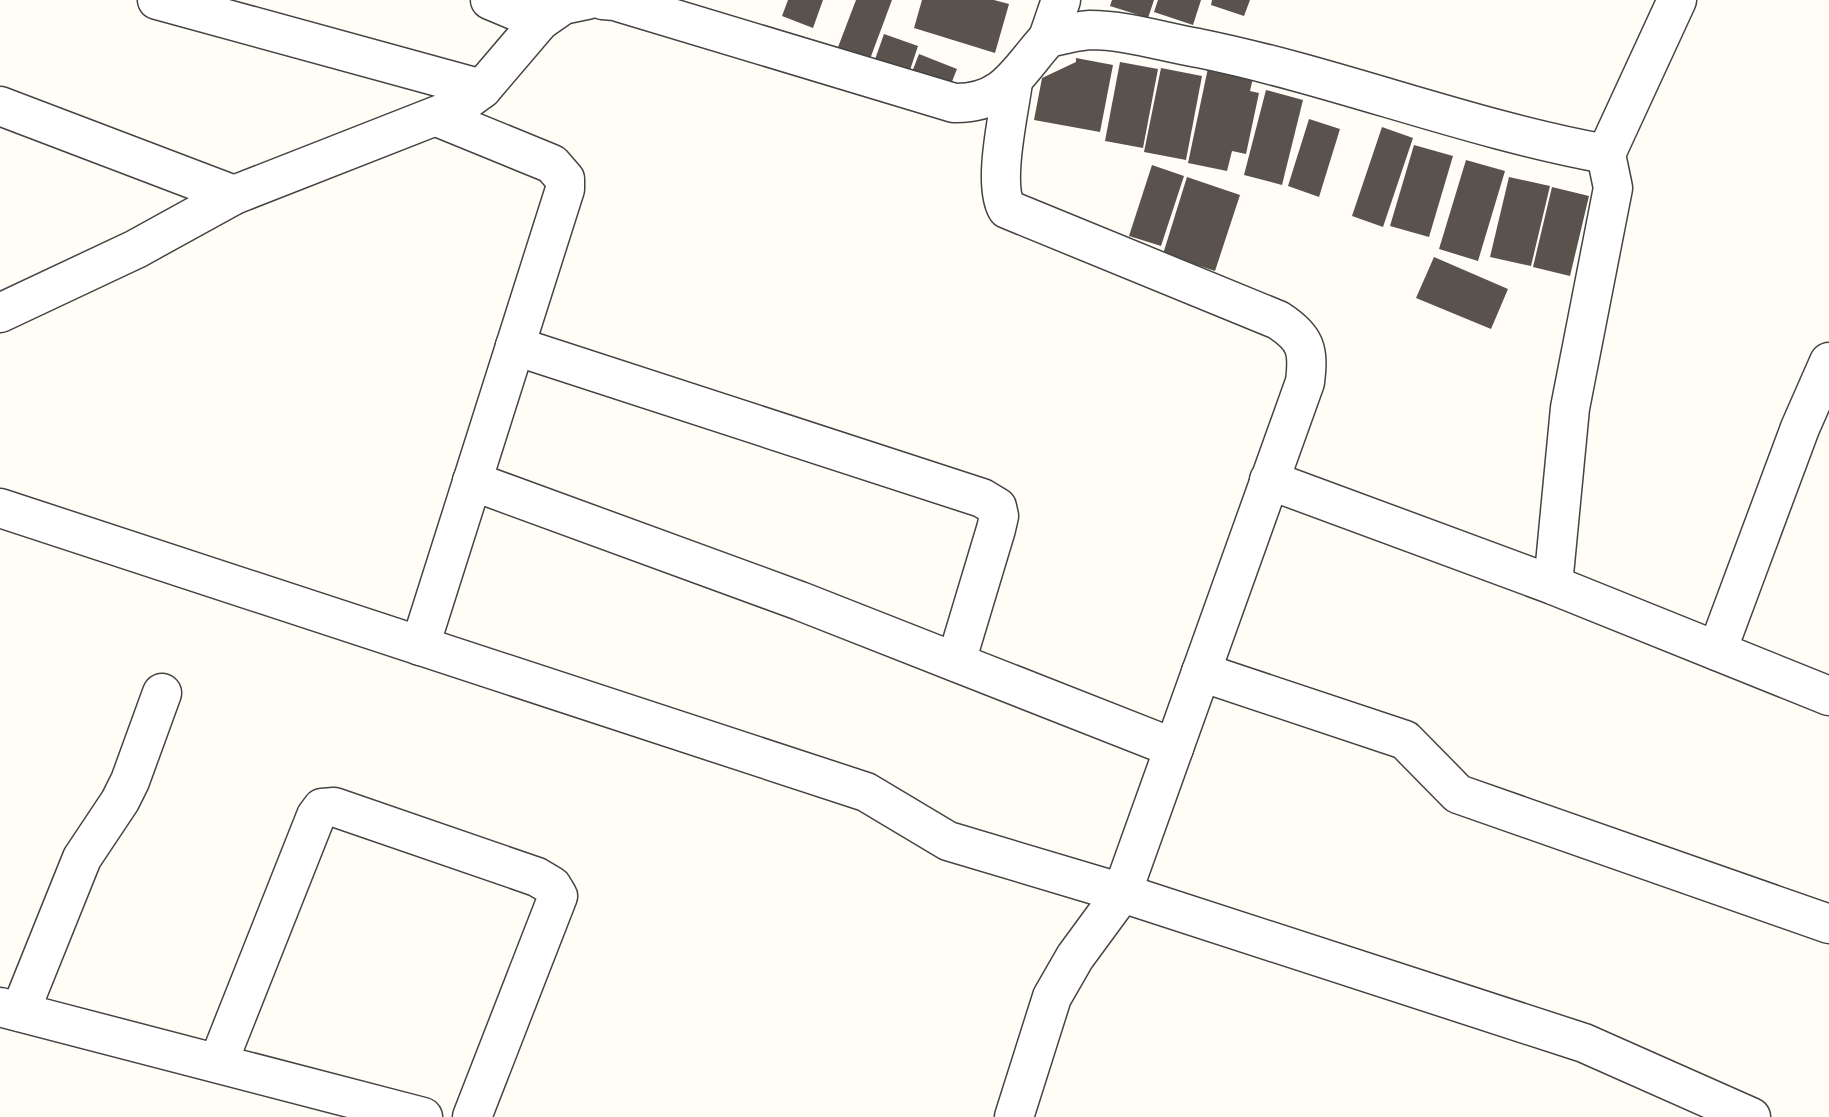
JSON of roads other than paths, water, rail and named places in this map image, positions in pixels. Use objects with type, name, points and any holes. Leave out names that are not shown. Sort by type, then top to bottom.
[{"type":"street","points":[[157,0],[482,89]]},
{"type":"street","points":[[490,0],[540,21]]},
{"type":"street","points":[[0,313],[136,249],[234,195],[456,108],[482,89],[540,21],[563,5],[587,0]]},
{"type":"street","points":[[603,0],[615,1],[954,103],[974,104],[995,96],[1013,82],[1028,59],[1048,38],[1061,0]]},
{"type":"street","points":[[1553,585],[1570,408],[1613,188],[1606,154],[1677,0]]},
{"type":"street","points":[[1048,38],[1090,30],[1229,55],[1348,84],[1555,145],[1606,154]]},
{"type":"street","points":[[1013,82],[1000,180],[1001,199],[1007,209],[1278,320],[1296,332],[1306,350],[1305,382],[1122,893],[1075,957],[1052,997],[1014,1117]]},
{"type":"street","points":[[0,106],[234,195]]},
{"type":"street","points":[[420,646],[565,189],[565,179],[552,164],[437,117]]},
{"type":"street","points":[[515,346],[982,498],[997,507],[999,516],[996,529],[956,662]]},
{"type":"street","points":[[1717,651],[1800,428],[1829,362]]},
{"type":"street","points":[[1269,480],[1553,585],[1829,696]]},
{"type":"street","points":[[472,481],[785,596],[1174,748]]},
{"type":"street","points":[[0,508],[866,792],[948,841],[1122,893],[1584,1043],[1751,1117]]},
{"type":"street","points":[[1201,672],[1405,740],[1458,794],[1829,924]]},
{"type":"street","points":[[162,693],[130,781],[82,858],[10,1010],[218,1063],[326,1105],[423,1117]]},
{"type":"street","points":[[218,1063],[316,816],[322,808],[334,807],[537,877],[552,886],[558,896],[472,1117]]}]
